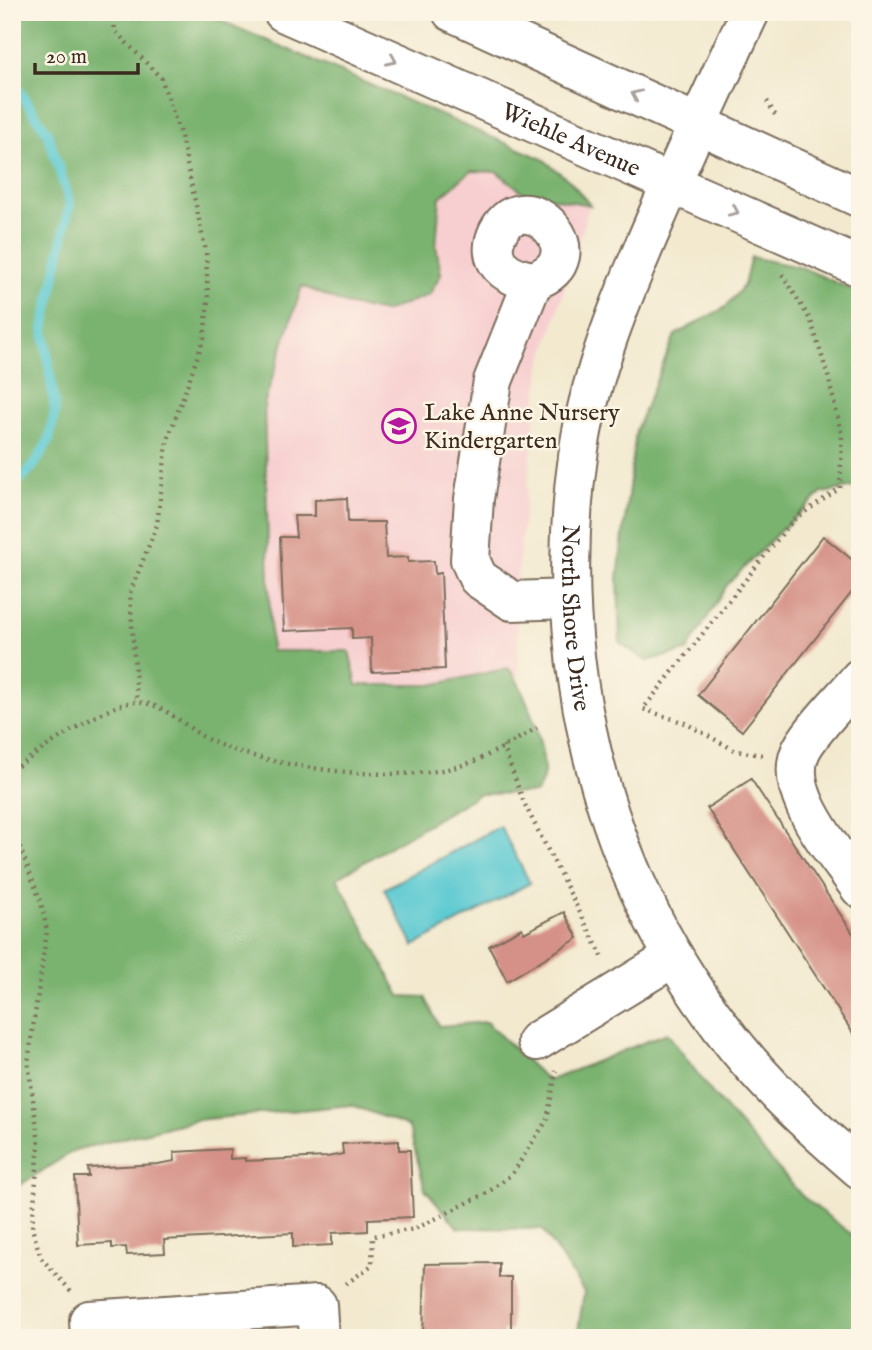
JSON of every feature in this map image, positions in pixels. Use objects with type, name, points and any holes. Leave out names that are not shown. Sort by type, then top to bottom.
[{"type":"street","name":"Wiehle Avenue","points":[[284,12],[860,267]]},
{"type":"street","points":[[452,12],[860,198]]},
{"type":"street","name":"North Shore Drive","points":[[750,12],[671,183],[614,319],[579,447],[569,599],[578,685],[596,773],[614,830],[639,893],[674,957],[739,1051],[776,1092],[854,1154]]},
{"type":"street","points":[[533,281],[493,381],[474,499],[470,559],[478,578],[512,601],[569,599]]},
{"type":"street","points":[[860,678],[803,746],[797,760],[796,780],[806,809],[860,888]]},
{"type":"street","points":[[537,1041],[674,957]]},
{"type":"street","points":[[90,1329],[318,1321]]},
{"type":"path","points":[[113,12],[116,31],[161,78],[181,136],[206,252],[208,301],[204,338],[167,442],[157,525],[130,593],[137,702]]},
{"type":"path","points":[[775,262],[811,321],[828,376],[842,436],[840,488],[793,520],[643,709],[685,723],[736,751],[797,760]]},
{"type":"path","points":[[12,770],[99,715],[137,702],[175,716],[206,738],[251,755],[351,774],[394,775],[456,767],[537,728]]},
{"type":"path","points":[[503,746],[524,803],[606,962]]},
{"type":"path","points":[[12,827],[41,902],[47,931],[29,1062],[39,1144],[32,1227],[41,1258],[64,1281],[90,1329]]},
{"type":"path","points":[[318,1321],[372,1265],[373,1236],[415,1229],[487,1193],[512,1174],[547,1120],[558,1073],[537,1041]]},
{"type":"shaded area","name":"Lake Anne Nursery Kindergarten","points":[[471,171],[497,172],[524,193],[590,205],[541,365],[516,585],[519,678],[508,668],[432,685],[357,685],[348,651],[271,651],[264,404],[303,286],[345,304],[441,274],[436,246],[440,197]]},
{"type":"green space","points":[[12,12],[201,12],[543,159],[571,182],[590,205],[524,193],[497,172],[471,171],[440,197],[436,246],[441,274],[429,295],[384,312],[345,304],[302,286],[264,404],[271,651],[349,651],[357,685],[432,685],[508,668],[528,704],[539,738],[544,768],[536,793],[479,794],[337,878],[400,996],[425,997],[439,1026],[486,1022],[548,1081],[667,1033],[713,1094],[802,1196],[860,1241],[860,1338],[577,1338],[584,1292],[542,1229],[458,1228],[425,1189],[409,1127],[352,1105],[196,1120],[75,1150],[12,1190]]},
{"type":"green space","points":[[751,257],[803,268],[860,293],[860,486],[822,493],[727,585],[687,651],[647,661],[620,643],[618,577],[636,430],[675,335],[726,307],[744,285]]},
{"type":"water","points":[[500,826],[530,883],[414,946],[384,889]]},
{"type":"building","points":[[347,498],[348,522],[384,522],[386,558],[408,557],[408,562],[434,561],[435,574],[441,573],[445,669],[372,672],[371,638],[352,639],[352,628],[284,631],[280,537],[296,537],[294,516],[315,516],[315,500]]},
{"type":"building","points":[[823,536],[860,566],[860,582],[742,731],[698,695]]},
{"type":"building","points":[[751,779],[860,944],[860,1044],[707,808]]},
{"type":"building","points":[[564,912],[578,938],[507,981],[489,946],[522,928],[524,933]]},
{"type":"building","points":[[399,1141],[399,1150],[410,1150],[413,1217],[368,1219],[368,1231],[332,1233],[332,1245],[293,1247],[293,1233],[164,1240],[165,1253],[127,1255],[126,1247],[112,1248],[112,1243],[78,1245],[75,1177],[89,1177],[88,1168],[158,1164],[175,1161],[174,1152],[230,1149],[230,1159],[245,1158],[245,1161],[327,1157],[343,1154],[342,1144]]},
{"type":"building","points":[[499,1263],[499,1277],[511,1277],[511,1331],[503,1331],[504,1338],[423,1338],[425,1264]]},
{"type":"waterway","points":[[12,80],[47,132],[70,203],[44,329],[55,410],[49,440],[35,464],[12,488]]},
{"type":"place","name":"Lake Anne Nursery Kindergarten","points":[[399,426]]}]
